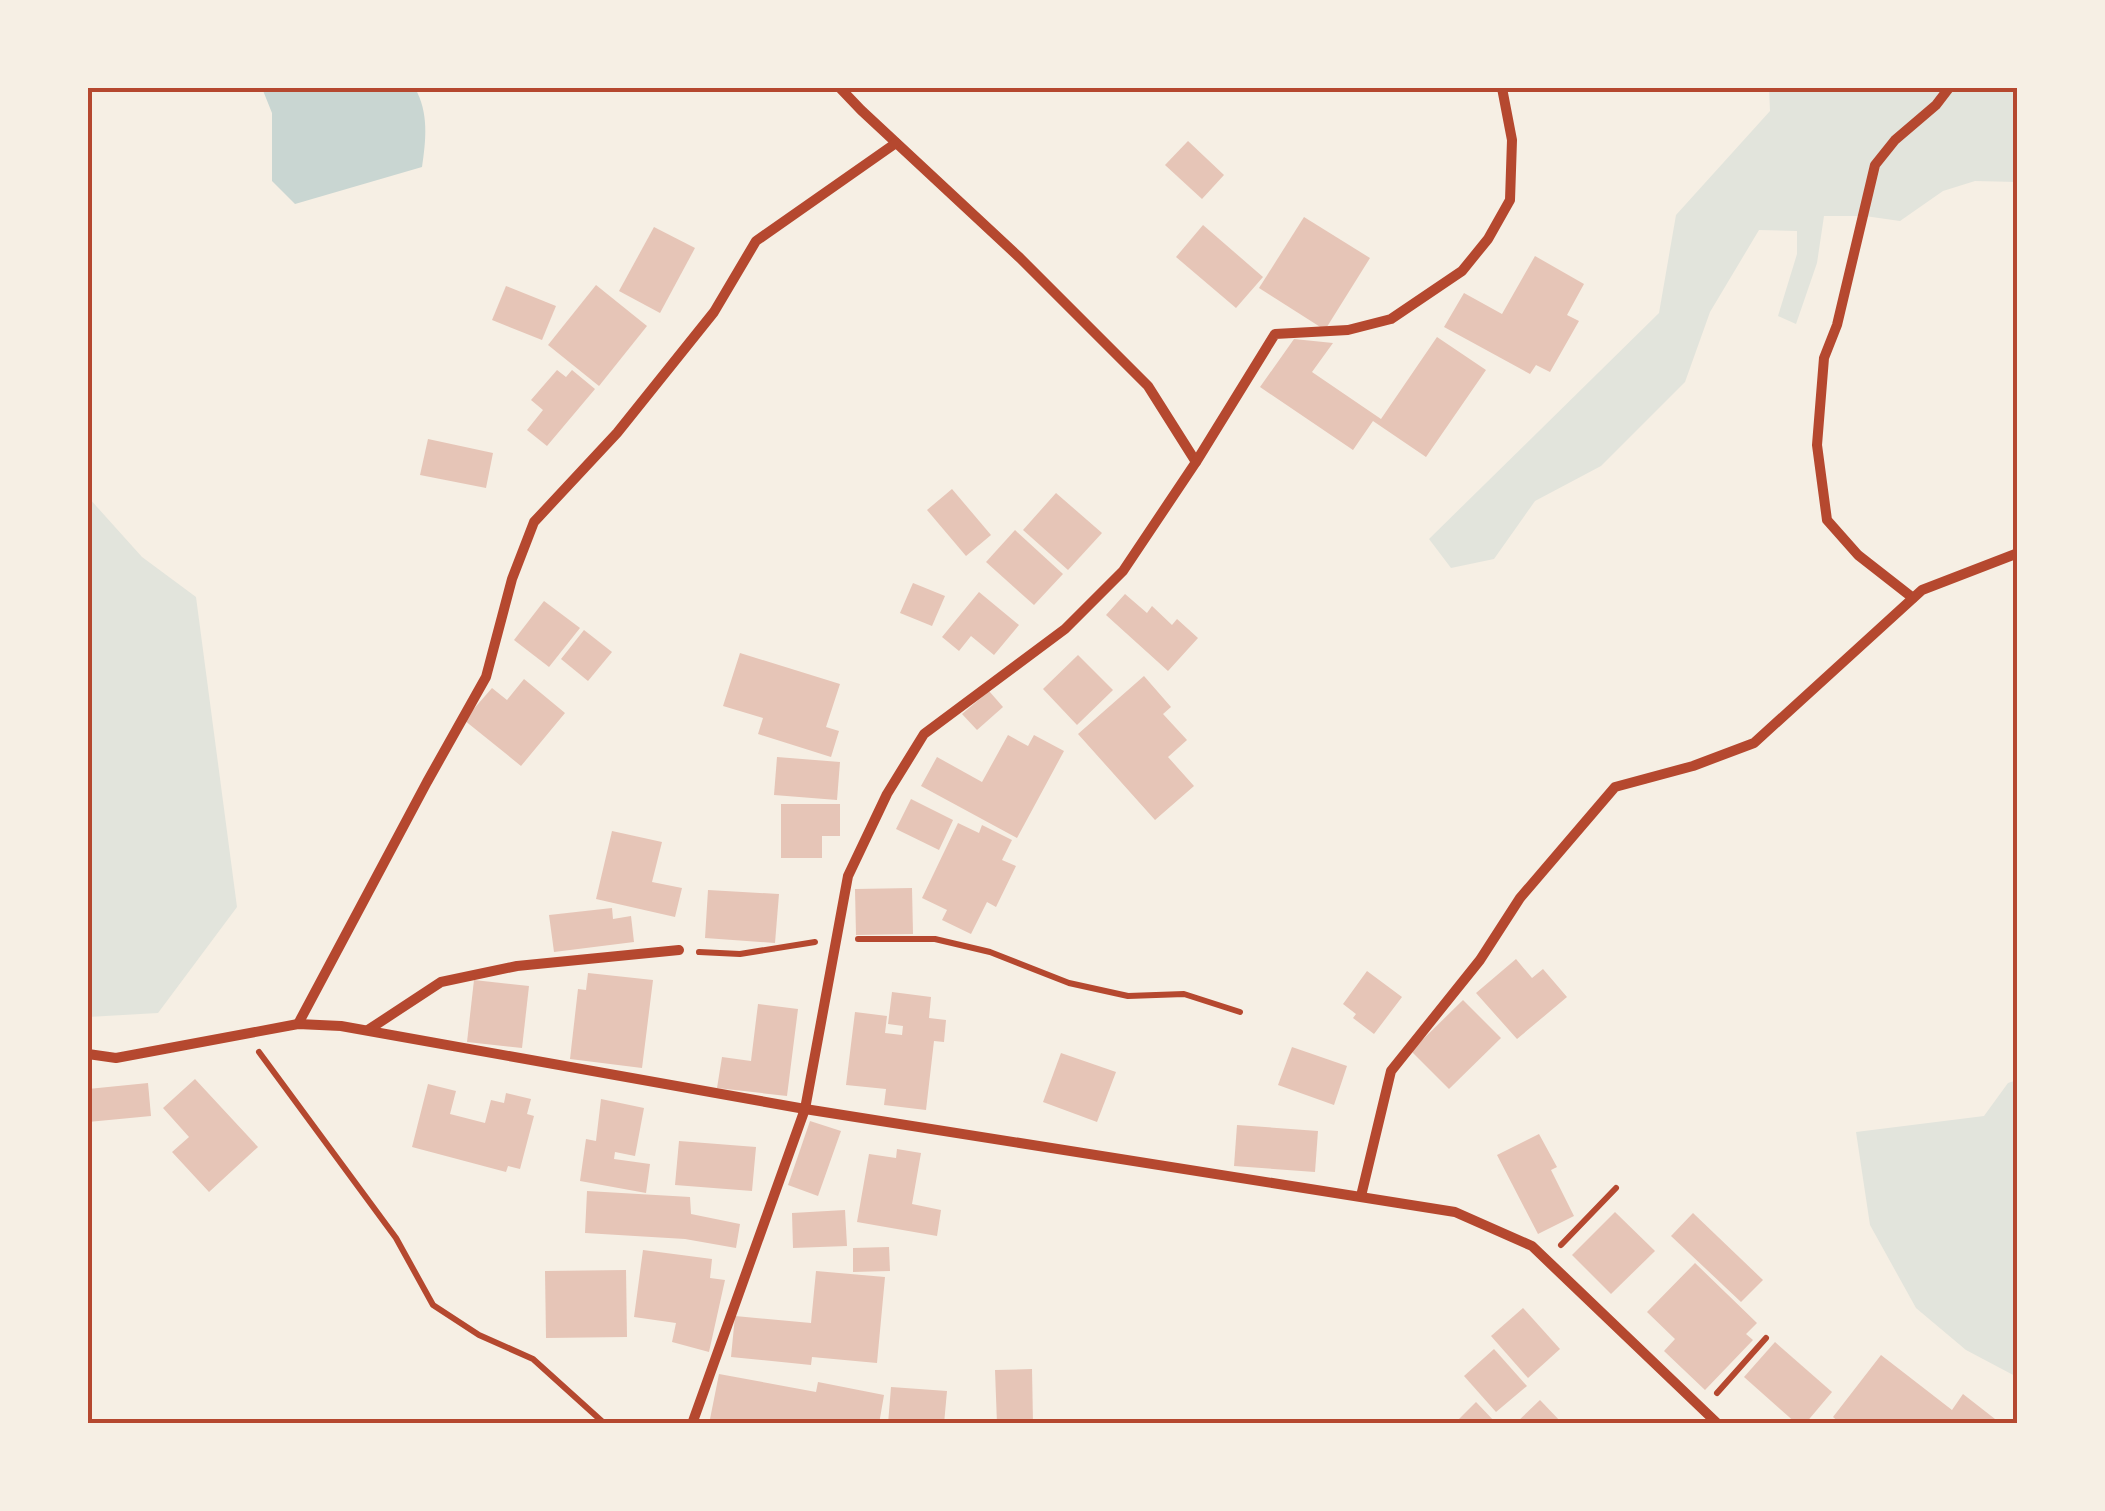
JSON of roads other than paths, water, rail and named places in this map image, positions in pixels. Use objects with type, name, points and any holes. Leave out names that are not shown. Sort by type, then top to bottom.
[{"type":"street","points":[[840,88],[1148,386],[1196,462]]},
{"type":"street","points":[[692,1424],[805,1109],[848,876],[886,794],[924,734],[1065,629],[1123,571],[1275,334],[1348,330],[1392,318],[1462,271],[1488,239],[1510,200],[1512,140],[1502,88]]},
{"type":"street","points":[[1913,598],[1858,555],[1827,520],[1817,445],[1824,358],[1837,325],[1875,165],[1949,88]]},
{"type":"street","points":[[298,1024],[486,677],[512,578],[534,522],[616,433],[714,312],[756,241],[896,142]]},
{"type":"street","points":[[1361,1196],[1392,1071],[1480,960],[1520,898],[1614,787],[1694,766],[1754,742],[1922,590],[2018,553]]},
{"type":"street","points":[[368,1030],[441,982],[517,966],[678,950]]},
{"type":"street","points":[[88,1054],[116,1058],[298,1024],[368,1030],[805,1109],[1455,1212],[1532,1246],[1718,1424]]}]
